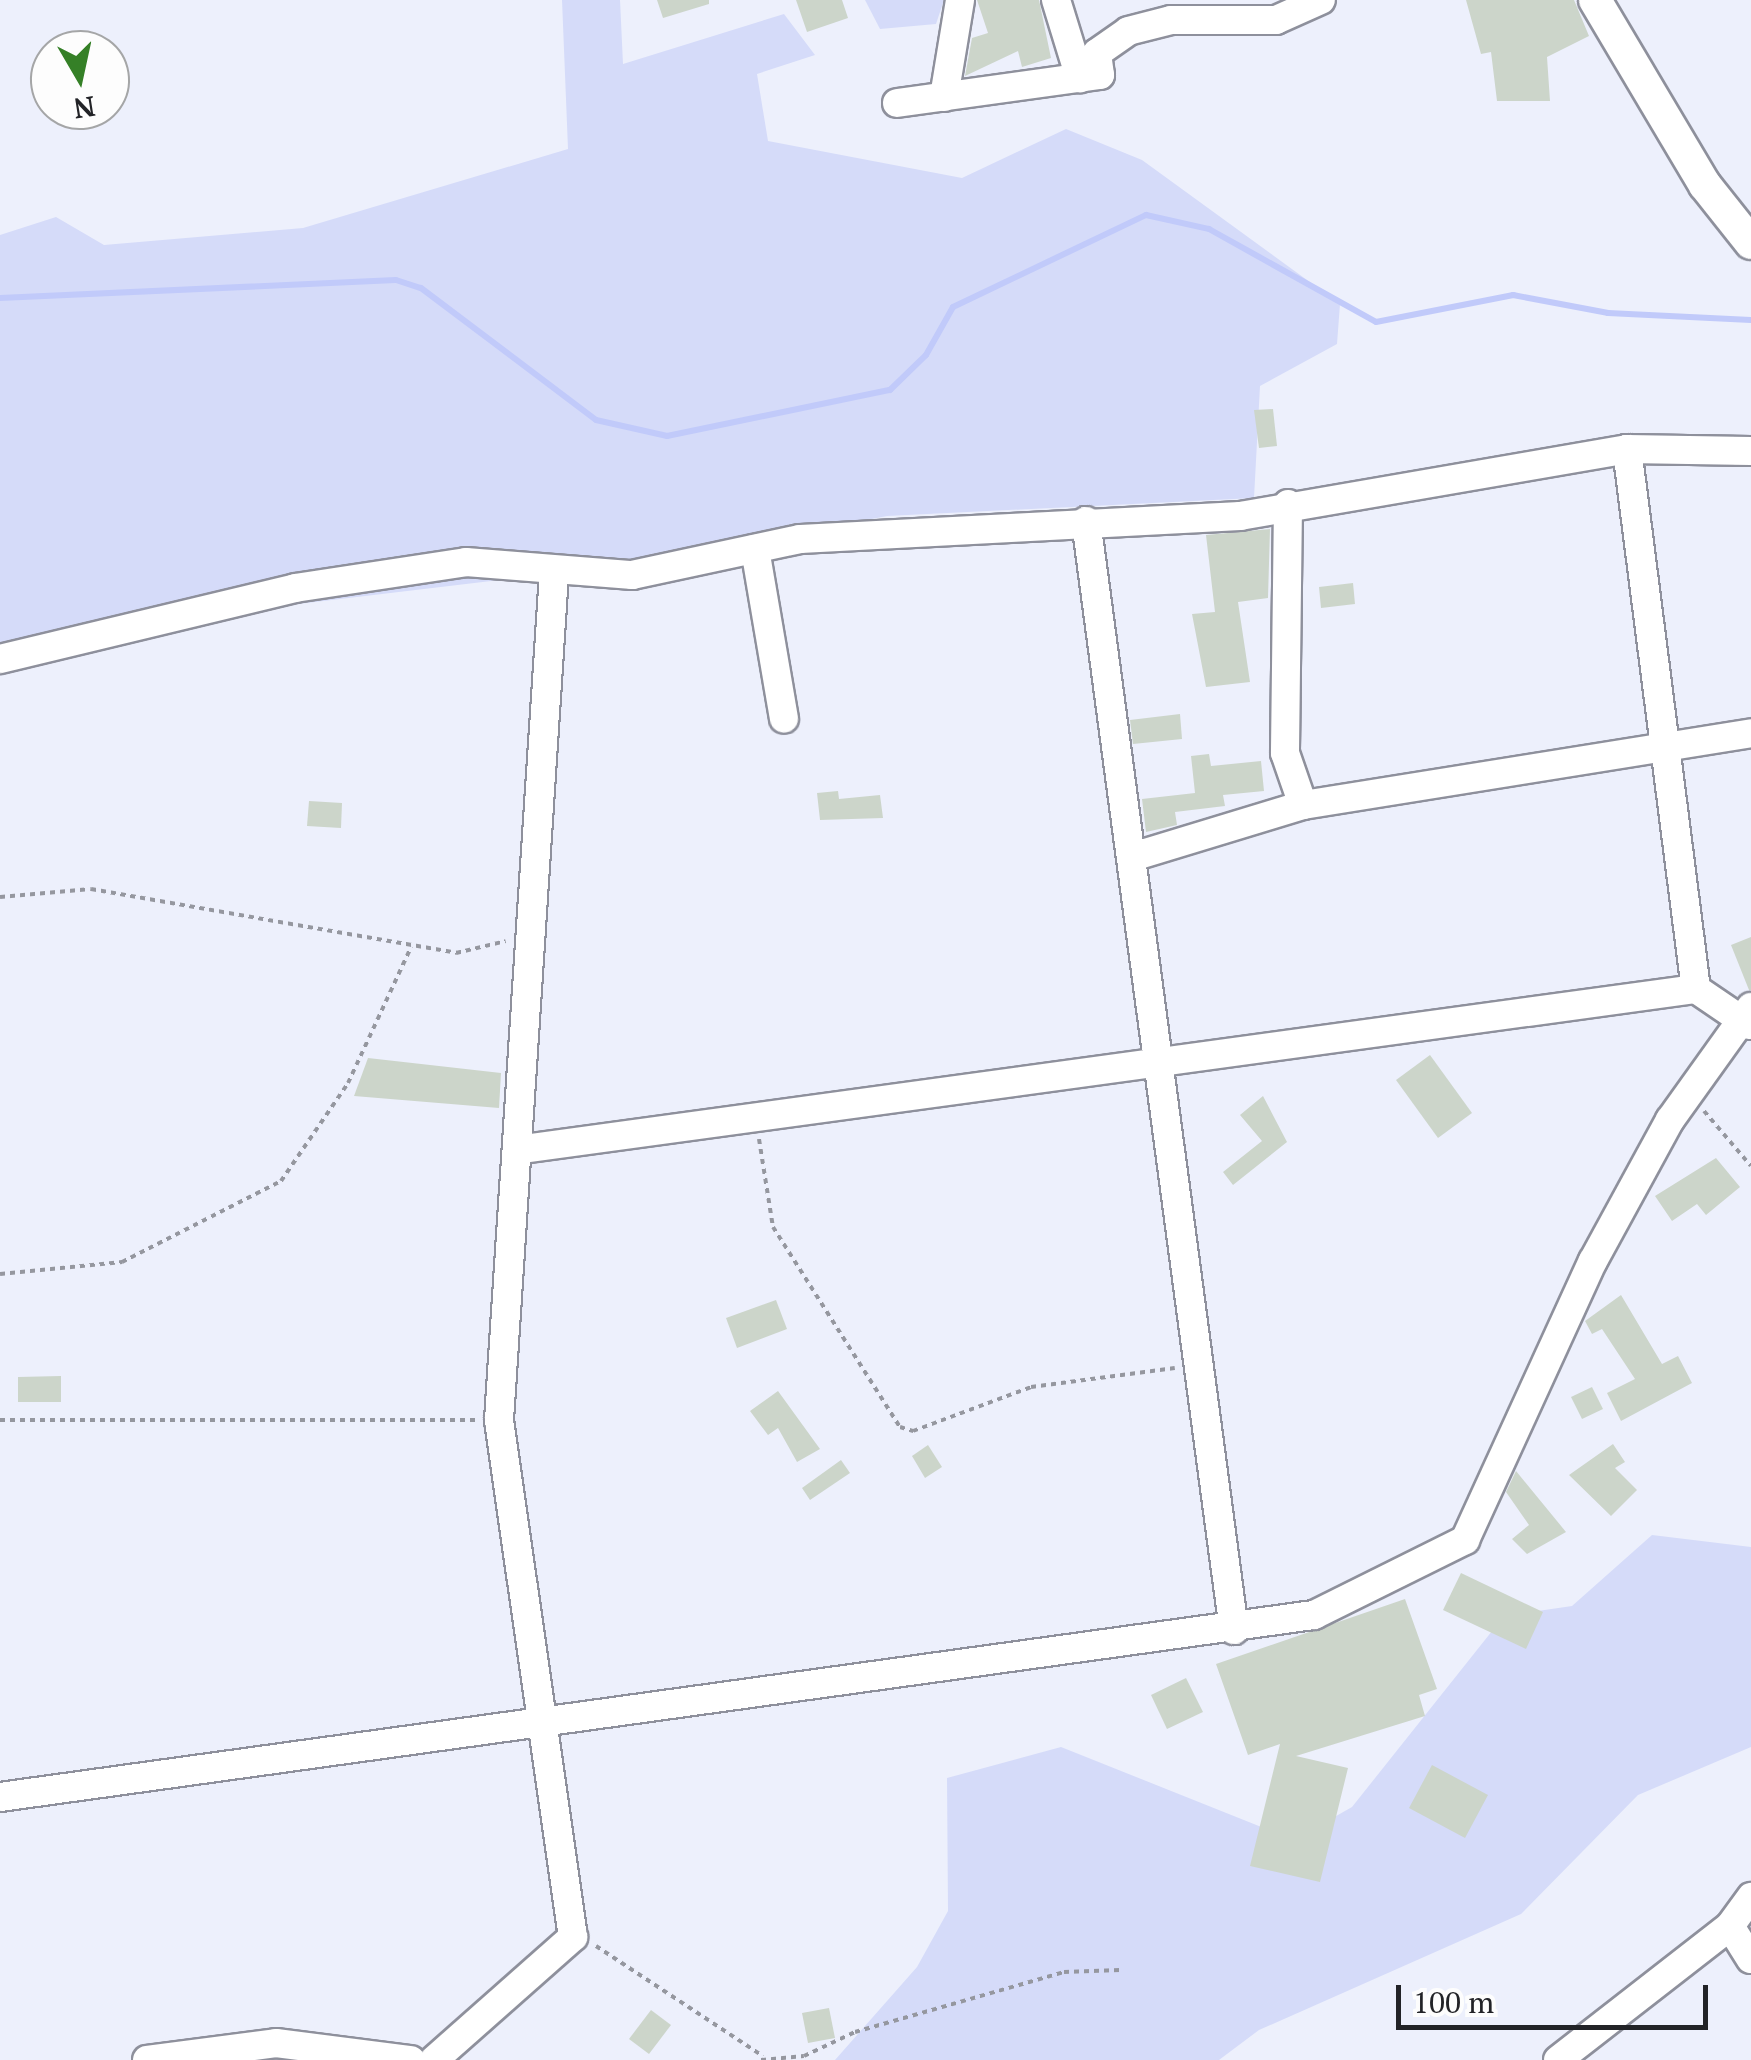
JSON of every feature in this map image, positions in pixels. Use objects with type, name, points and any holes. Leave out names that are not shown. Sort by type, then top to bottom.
[{"type":"main road","points":[[1595,0],[1705,185],[1751,242]]},
{"type":"street","points":[[944,96],[960,0]]},
{"type":"street","points":[[1056,0],[1080,78]]},
{"type":"street","points":[[898,103],[1100,75],[1097,53],[1128,31],[1171,20],[1276,20],[1321,0]]},
{"type":"street","points":[[0,659],[295,588],[466,562],[554,573],[632,576],[754,549],[1086,522],[1240,516],[1288,504],[1627,449],[1751,452]]},
{"type":"street","points":[[1627,449],[1696,989]]},
{"type":"street","points":[[1288,504],[1285,752],[1303,805]]},
{"type":"street","points":[[1086,522],[1132,857],[1151,1063],[1202,1365],[1234,1630]]},
{"type":"street","points":[[754,549],[784,719]]},
{"type":"street","points":[[434,2060],[573,1937],[500,1420],[536,947],[554,573]]},
{"type":"street","points":[[1132,857],[1303,805],[1666,741],[1751,733]]},
{"type":"street","points":[[0,1797],[542,1728],[1234,1630],[1314,1615],[1464,1540],[1593,1261],[1688,1092],[1746,1016],[1696,989],[523,1149]]},
{"type":"street","points":[[1558,2060],[1730,1926],[1751,1897]]},
{"type":"street","points":[[1730,1926],[1751,1958]]},
{"type":"street","points":[[147,2060],[276,2042],[411,2060]]},
{"type":"path","points":[[0,896],[91,889],[411,947],[536,947]]},
{"type":"path","points":[[0,1274],[122,1262],[281,1180],[348,1084],[411,947]]},
{"type":"path","points":[[1688,1092],[1751,1166]]},
{"type":"path","points":[[756,1119],[774,1226],[900,1426],[913,1430],[1031,1387],[1202,1365]]},
{"type":"path","points":[[0,1420],[500,1420]]},
{"type":"path","points":[[573,1937],[763,2058],[804,2056],[855,2032],[1064,1972],[1120,1970]]},
{"type":"shaded area","points":[[562,0],[620,0],[623,64],[784,14],[815,55],[757,74],[768,141],[962,178],[1066,129],[1142,160],[1340,304],[1337,344],[1260,386],[1254,498],[887,516],[658,561],[114,626],[0,658],[0,235],[56,217],[104,245],[303,228],[568,149]]},
{"type":"shaded area","points":[[865,0],[944,0],[936,24],[880,29]]},
{"type":"shaded area","points":[[1652,1535],[1751,1547],[1751,1747],[1638,1795],[1521,1914],[1259,2030],[1219,2060],[835,2060],[917,1967],[948,1911],[947,1778],[1061,1747],[1294,1840],[1352,1807],[1504,1616],[1572,1606]]},
{"type":"building","points":[[657,0],[709,0],[709,4],[663,18]]},
{"type":"building","points":[[796,0],[842,0],[848,18],[807,32]]},
{"type":"building","points":[[977,0],[1039,0],[1051,58],[1022,67],[1018,51],[965,76],[972,38],[988,33]]},
{"type":"building","points":[[1466,0],[1574,0],[1589,36],[1547,57],[1550,101],[1497,101],[1491,52],[1481,54]]},
{"type":"building","points":[[1273,409],[1277,446],[1259,448],[1254,410]]},
{"type":"building","points":[[1270,529],[1268,598],[1238,602],[1250,682],[1206,687],[1192,614],[1215,612],[1206,535]]},
{"type":"building","points":[[1353,583],[1355,604],[1321,608],[1319,587]]},
{"type":"building","points":[[1180,714],[1182,739],[1133,744],[1130,720]]},
{"type":"building","points":[[1209,754],[1211,766],[1261,761],[1264,791],[1223,795],[1225,806],[1175,812],[1177,825],[1146,832],[1142,799],[1195,793],[1191,756]]},
{"type":"building","points":[[838,791],[839,799],[880,795],[883,818],[820,820],[817,793]]},
{"type":"building","points":[[309,801],[342,803],[341,828],[307,826]]},
{"type":"building","points":[[1751,937],[1751,990],[1749,990],[1731,945]]},
{"type":"building","points":[[1430,1055],[1472,1113],[1438,1138],[1396,1080]]},
{"type":"building","points":[[368,1058],[501,1073],[499,1108],[354,1096]]},
{"type":"building","points":[[1263,1096],[1287,1142],[1233,1185],[1223,1172],[1262,1141],[1240,1115]]},
{"type":"building","points":[[1716,1158],[1740,1187],[1706,1215],[1697,1204],[1672,1221],[1655,1196]]},
{"type":"building","points":[[1621,1295],[1662,1364],[1678,1356],[1692,1383],[1621,1421],[1607,1393],[1635,1379],[1602,1329],[1592,1334],[1585,1321]]},
{"type":"building","points":[[776,1300],[787,1329],[737,1348],[726,1318]]},
{"type":"building","points":[[61,1376],[61,1402],[18,1402],[18,1377]]},
{"type":"building","points":[[1592,1387],[1603,1409],[1582,1419],[1571,1397]]},
{"type":"building","points":[[778,1391],[820,1449],[797,1462],[778,1428],[768,1435],[750,1411]]},
{"type":"building","points":[[1613,1444],[1625,1462],[1615,1468],[1637,1490],[1611,1516],[1569,1475]]},
{"type":"building","points":[[928,1445],[942,1467],[925,1478],[912,1456]]},
{"type":"building","points":[[841,1460],[850,1473],[810,1500],[802,1488]]},
{"type":"building","points":[[1516,1471],[1566,1532],[1527,1554],[1512,1539],[1529,1525],[1506,1492]]},
{"type":"building","points":[[1461,1573],[1543,1612],[1526,1649],[1443,1610]]},
{"type":"building","points":[[1405,1599],[1437,1689],[1419,1695],[1425,1716],[1296,1756],[1348,1768],[1320,1882],[1250,1866],[1280,1744],[1248,1755],[1216,1664]]},
{"type":"building","points":[[1186,1678],[1203,1712],[1167,1729],[1151,1695]]},
{"type":"building","points":[[1432,1765],[1488,1795],[1465,1838],[1409,1808]]},
{"type":"building","points":[[829,2008],[835,2038],[808,2043],[802,2013]]},
{"type":"building","points":[[651,2010],[671,2025],[649,2054],[629,2039]]},
{"type":"waterway","points":[[0,298],[396,280],[421,288],[596,420],[667,436],[890,390],[926,355],[953,307],[1146,215],[1209,229],[1376,322],[1513,295],[1608,313],[1751,320]]}]
